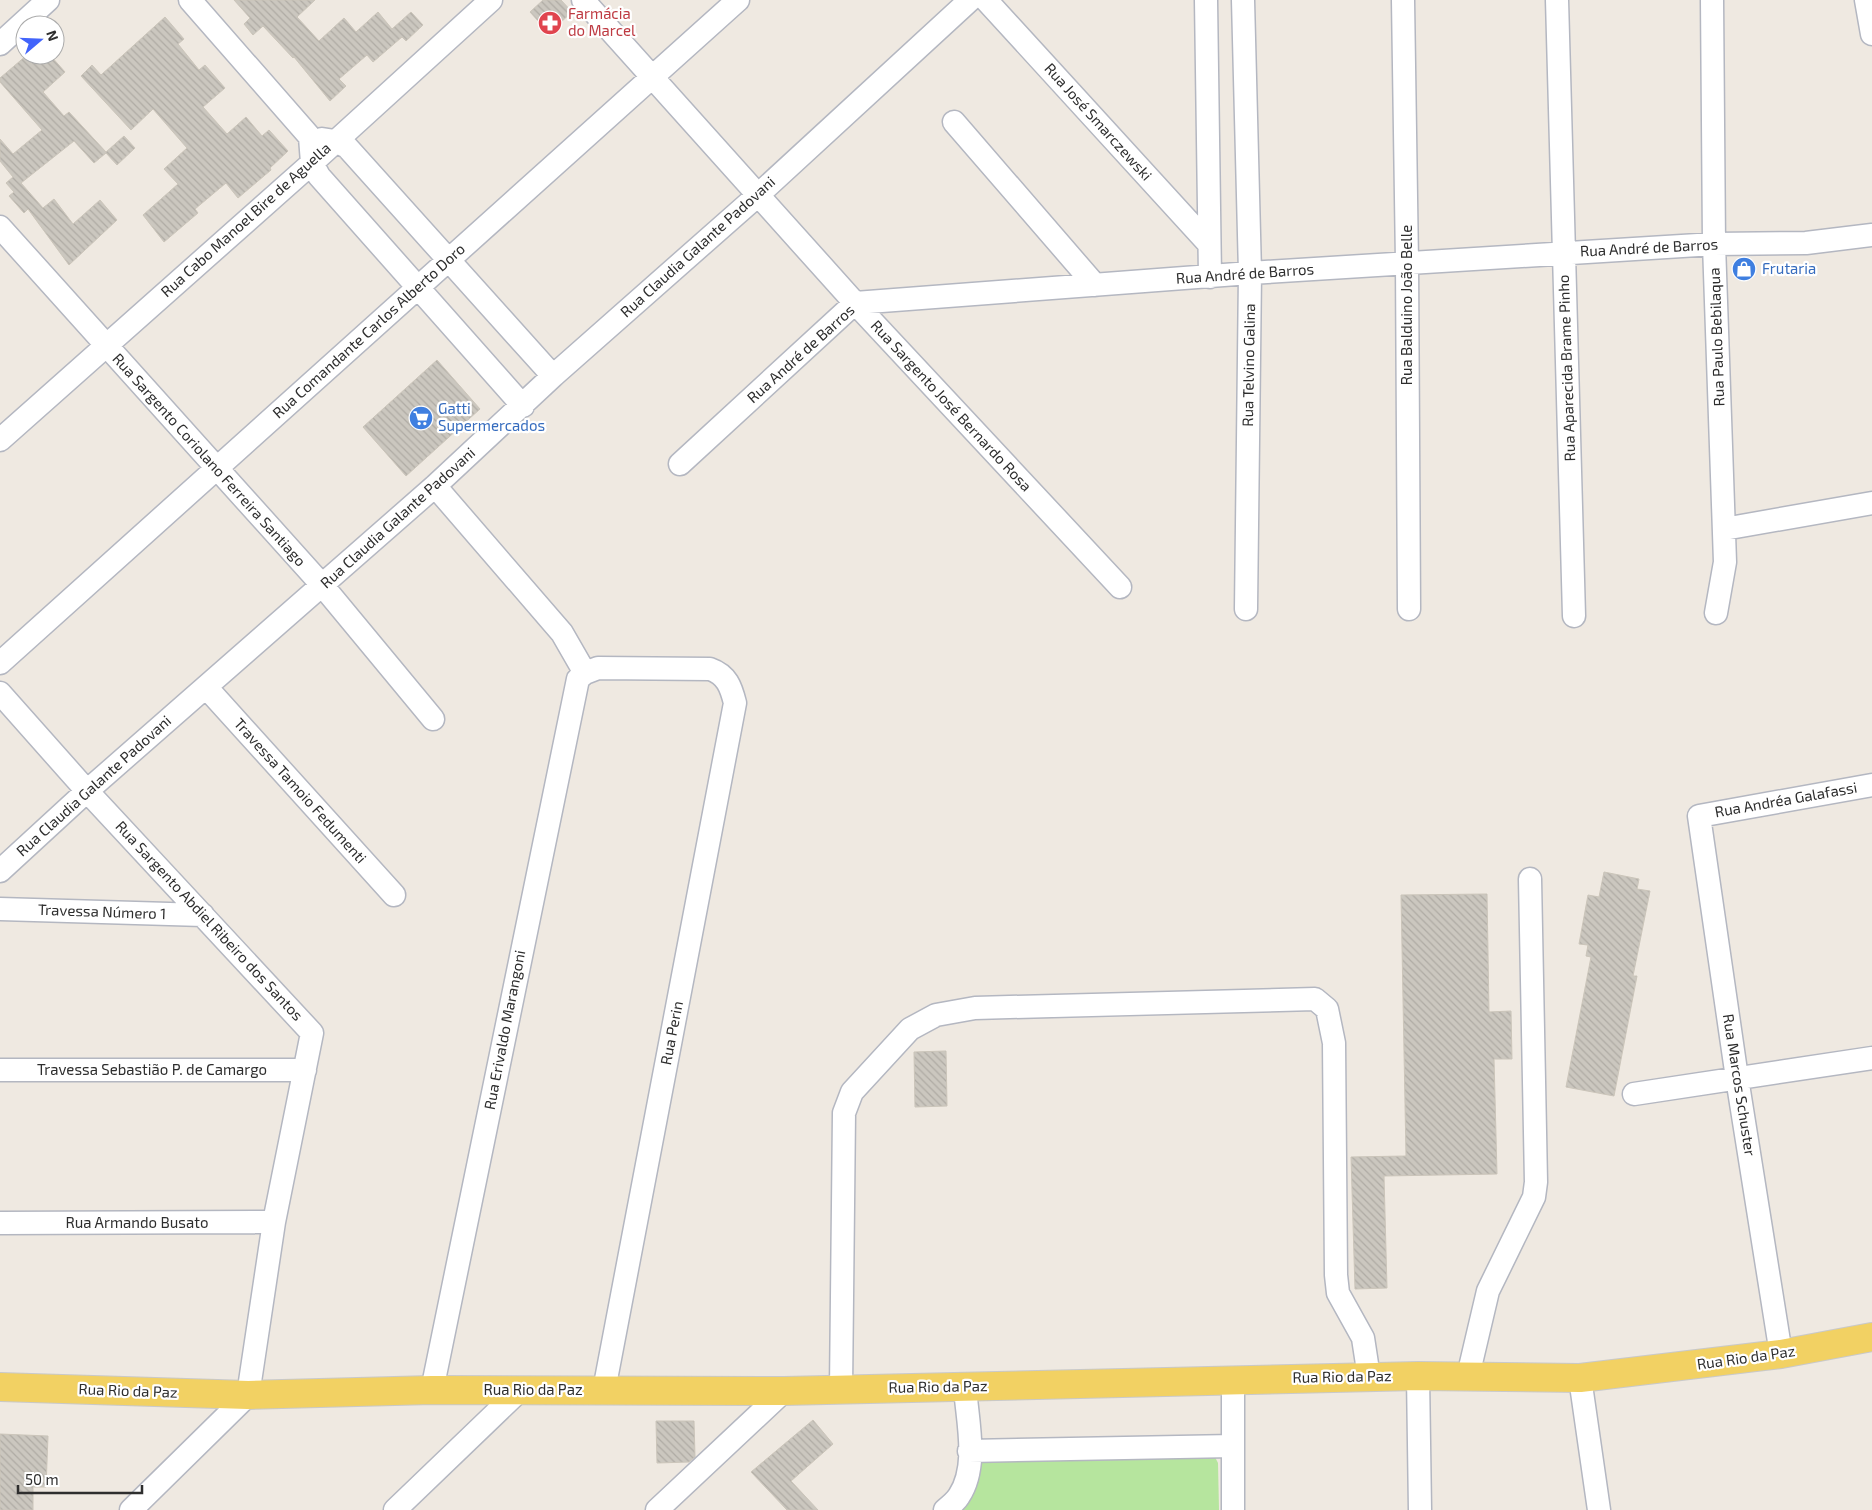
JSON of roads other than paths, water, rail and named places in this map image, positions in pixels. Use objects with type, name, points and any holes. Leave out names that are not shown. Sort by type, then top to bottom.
[{"type":"main road","name":"Rua Rio da Paz","points":[[0,1387],[248,1395],[432,1390],[784,1391],[1418,1376],[1580,1378],[1781,1354],[1872,1337]]},
{"type":"street","points":[[0,44],[48,0]]},
{"type":"street","points":[[190,0],[310,137],[312,163],[319,176],[523,406]]},
{"type":"street","name":"Rua Cabo Manoel Bire de Aguella","points":[[0,440],[105,344],[312,163],[491,0]]},
{"type":"street","name":"Rua Sargento José Bernardo Rosa","points":[[583,0],[855,303],[1120,587]]},
{"type":"street","name":"Rua Comandante Carlos Alberto Doro","points":[[0,663],[738,0]]},
{"type":"street","name":"Rua Claudia Galante Padovani","points":[[0,871],[87,791],[435,486],[553,376],[758,195],[970,0]]},
{"type":"street","name":"Rua José Smarczewski","points":[[986,0],[1209,244]]},
{"type":"street","points":[[1206,0],[1210,277]]},
{"type":"street","name":"Rua Telvino Galina","points":[[1243,0],[1250,273],[1246,609]]},
{"type":"street","name":"Rua Balduino João Belle","points":[[1403,0],[1409,610]]},
{"type":"street","name":"Rua Aparecida Brame Pinho","points":[[1556,0],[1574,616]]},
{"type":"street","name":"Rua Paulo Bebilaqua","points":[[1712,0],[1714,244],[1725,562],[1716,613]]},
{"type":"street","points":[[1866,0],[1872,34]]},
{"type":"street","points":[[954,122],[1095,285]]},
{"type":"street","points":[[310,137],[336,141],[347,147],[553,376]]},
{"type":"street","name":"Rua Sargento Coriolano Ferreira Santiago","points":[[0,227],[322,586],[434,719]]},
{"type":"street","name":"Rua André de Barros","points":[[680,464],[855,303],[1250,273],[1714,244],[1806,243],[1872,235]]},
{"type":"street","points":[[435,486],[562,633],[585,673]]},
{"type":"street","points":[[1724,529],[1872,503]]},
{"type":"street","name":"Rua Perin","points":[[585,673],[598,668],[710,670],[726,679],[732,689],[735,703],[604,1390]]},
{"type":"street","name":"Rua Erivaldo Marangoni","points":[[432,1390],[574,688],[578,679],[585,673]]},
{"type":"street","name":"Travessa Tamoio Fedumenti","points":[[206,687],[394,894]]},
{"type":"street","name":"Rua Sargento Abdiel Ribeiro dos Santos","points":[[0,693],[87,791],[312,1033],[274,1222],[248,1395]]},
{"type":"street","name":"Rua Andréa Galafassi","points":[[1699,816],[1872,785]]},
{"type":"street","name":"Rua Marcos Schuster","points":[[1699,816],[1737,1078],[1781,1354]]},
{"type":"street","points":[[1468,1376],[1488,1291],[1534,1197],[1536,1182],[1530,880]]},
{"type":"street","name":"Travessa Número 1","points":[[0,909],[203,915]]},
{"type":"street","points":[[841,1389],[844,1113],[852,1092],[910,1029],[936,1015],[975,1008],[1315,999],[1328,1009],[1334,1043],[1336,1276],[1338,1293],[1363,1338],[1369,1377]]},
{"type":"street","points":[[1634,1094],[1872,1058]]},
{"type":"street","name":"Travessa Sebastião P. de Camargo","points":[[0,1070],[305,1070]]},
{"type":"street","name":"Rua Armando Busato","points":[[0,1223],[274,1222]]},
{"type":"street","points":[[1418,1376],[1420,1510]]},
{"type":"street","points":[[1580,1378],[1599,1510]]},
{"type":"street","points":[[1233,1380],[1233,1510]]},
{"type":"street","points":[[945,1510],[959,1497],[968,1477],[969,1452],[965,1387]]},
{"type":"street","points":[[395,1510],[520,1390]]},
{"type":"street","points":[[657,1510],[784,1391]]},
{"type":"street","points":[[131,1510],[248,1395]]},
{"type":"street","points":[[969,1452],[1233,1446]]},
{"type":"place","name":"Farmácia do Marcel","points":[[550,23]]},
{"type":"place","name":"Frutaria","points":[[1744,269]]},
{"type":"place","name":"Gatti Supermercados","points":[[421,418]]}]
